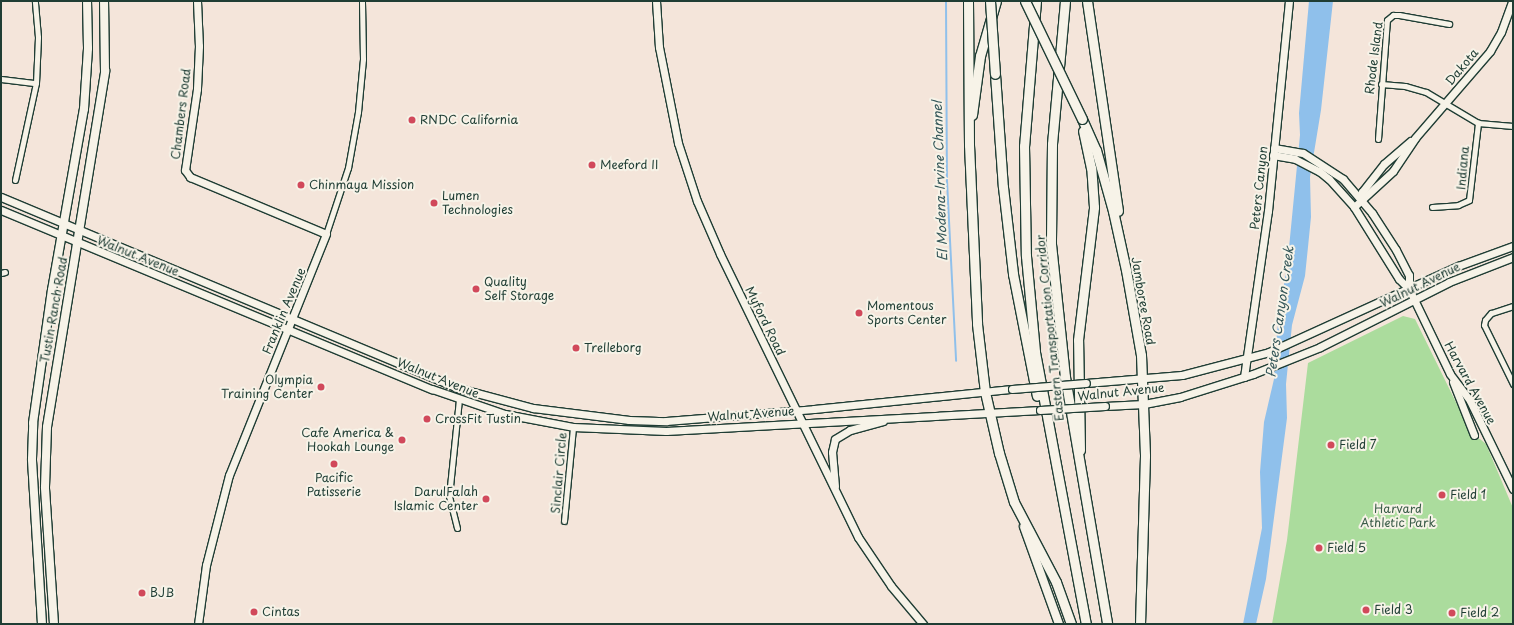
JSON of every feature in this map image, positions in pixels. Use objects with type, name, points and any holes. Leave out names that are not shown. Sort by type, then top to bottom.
[{"type":"highway","points":[[968,1],[969,145],[977,324],[985,392],[989,413],[1014,502],[1056,582],[1071,624]]},
{"type":"highway","points":[[990,1],[1001,160],[1013,274],[1033,383],[1056,470],[1086,624]]},
{"type":"highway","points":[[969,145],[980,56],[996,1]]},
{"type":"highway","name":"Jamboree Road","points":[[1025,1],[1096,150],[1126,270],[1143,379],[1142,581]]},
{"type":"highway","name":"Eastern Transportation Corridor","points":[[1036,1],[1024,146],[1026,256],[1035,352],[1056,470]]},
{"type":"highway","name":"Eastern Transportation Corridor","points":[[1065,1],[1052,144],[1051,244],[1065,377],[1078,462]]},
{"type":"highway","points":[[1087,1],[1126,270]]},
{"type":"highway","points":[[1082,119],[1091,168],[1094,208],[1079,333],[1081,437],[1078,462],[1108,624]]},
{"type":"highway","points":[[1140,624],[1142,581]]},
{"type":"main road","name":"Tustin Ranch Road","points":[[42,624],[32,460],[33,423],[64,222],[84,109],[88,48],[87,1]]},
{"type":"main road","name":"Tustin Ranch Road","points":[[54,624],[45,487],[47,427],[78,243],[104,71],[104,1]]},
{"type":"main road","name":"Chambers Road","points":[[197,1],[199,46],[197,89],[185,170],[190,177],[326,234]]},
{"type":"main road","name":"Myford Road","points":[[656,1],[663,69],[678,143],[686,170],[720,254],[801,422],[866,550],[923,624]]},
{"type":"main road","name":"Peters Canyon","points":[[1244,377],[1268,211],[1289,1]]},
{"type":"main road","name":"Dakota","points":[[1354,207],[1395,168],[1415,138],[1490,51],[1501,32],[1512,1]]},
{"type":"main road","name":"Dakota","points":[[1361,200],[1362,192],[1386,162],[1415,138]]},
{"type":"main road","name":"Harvard Avenue","points":[[1274,152],[1289,154],[1320,162],[1343,179],[1361,200],[1396,250],[1409,275],[1408,289]]},
{"type":"main road","name":"Harvard Avenue","points":[[1289,154],[1329,179],[1354,207],[1399,279],[1408,289],[1450,374],[1470,401],[1513,489]]},
{"type":"main road","points":[[1386,162],[1395,168]]},
{"type":"main road","name":"Walnut Avenue","points":[[1,197],[64,222],[458,388],[533,408],[614,419],[666,421],[1182,375],[1269,352],[1464,264],[1513,246]]},
{"type":"main road","name":"Walnut Avenue","points":[[1,210],[167,280],[233,304],[288,330],[459,399],[506,414],[573,427],[666,430],[1144,404],[1198,392],[1295,358],[1468,274],[1513,257]]},
{"type":"main road","name":"Franklin Avenue","points":[[198,624],[206,565],[225,490],[326,234]]},
{"type":"main road","points":[[167,280],[172,268]]},
{"type":"main road","points":[[1450,374],[1474,435]]},
{"type":"main road","points":[[836,492],[832,452],[839,436],[865,425],[908,416]]},
{"type":"main road","points":[[1014,502],[1059,624]]},
{"type":"main road","name":"Jamboree Road","points":[[1142,581],[1144,624]]},
{"type":"street","points":[[15,180],[36,83],[38,37],[35,1]]},
{"type":"street","name":"Franklin Avenue","points":[[326,234],[348,168],[358,112],[363,65],[362,1]]},
{"type":"street","name":"Rhode Island","points":[[1378,139],[1386,26],[1389,18],[1399,15],[1449,24]]},
{"type":"street","points":[[1,79],[36,83]]},
{"type":"street","points":[[1381,84],[1417,89],[1445,103],[1459,114],[1478,123],[1513,126]]},
{"type":"street","name":"Indiana","points":[[1432,207],[1458,205],[1469,200],[1478,123]]},
{"type":"street","points":[[1513,306],[1491,314],[1485,320],[1486,329],[1513,384]]},
{"type":"street","points":[[457,528],[449,496],[459,399]]},
{"type":"street","name":"Sinclair Circle","points":[[564,521],[573,427]]},
{"type":"green space","name":"Harvard Athletic Park","points":[[1403,316],[1415,319],[1474,439],[1480,439],[1486,444],[1513,508],[1513,624],[1272,624],[1287,540],[1308,363]]},
{"type":"water","name":"Peters Canyon Creek","points":[[1309,1],[1333,1],[1321,110],[1310,177],[1311,217],[1305,276],[1292,325],[1286,384],[1287,418],[1266,579],[1256,624],[1243,624],[1262,528],[1260,472],[1264,422],[1274,379],[1277,331],[1288,258],[1300,135],[1299,113]]},
{"type":"waterway","name":"El Modena-Irvine Channel","points":[[946,1],[947,181],[956,361]]},
{"type":"place","name":"RNDC California","points":[[412,120]]},
{"type":"place","name":"Meeford II","points":[[592,165]]},
{"type":"place","name":"Chinmaya Mission","points":[[301,185]]},
{"type":"place","name":"Lumen Technologies","points":[[434,203]]},
{"type":"place","name":"Quality Self Storage","points":[[476,289]]},
{"type":"place","name":"Momentous Sports Center","points":[[859,313]]},
{"type":"place","name":"Trelleborg","points":[[576,348]]},
{"type":"place","name":"Olympia Training Center","points":[[321,387]]},
{"type":"place","name":"CrossFit Tustin","points":[[427,419]]},
{"type":"place","name":"Cafe America & Hookah Lounge","points":[[402,440]]},
{"type":"place","name":"Field 7","points":[[1331,445]]},
{"type":"place","name":"Pacific Patisserie","points":[[334,464]]},
{"type":"place","name":"Field 1","points":[[1442,495]]},
{"type":"place","name":"DarulFalah Islamic Center","points":[[486,499]]},
{"type":"place","name":"Field 5","points":[[1319,548]]},
{"type":"place","name":"BJB","points":[[142,593]]},
{"type":"place","name":"Field 3","points":[[1366,610]]},
{"type":"place","name":"Cintas","points":[[254,612]]},
{"type":"place","name":"Field 2","points":[[1452,613]]}]
